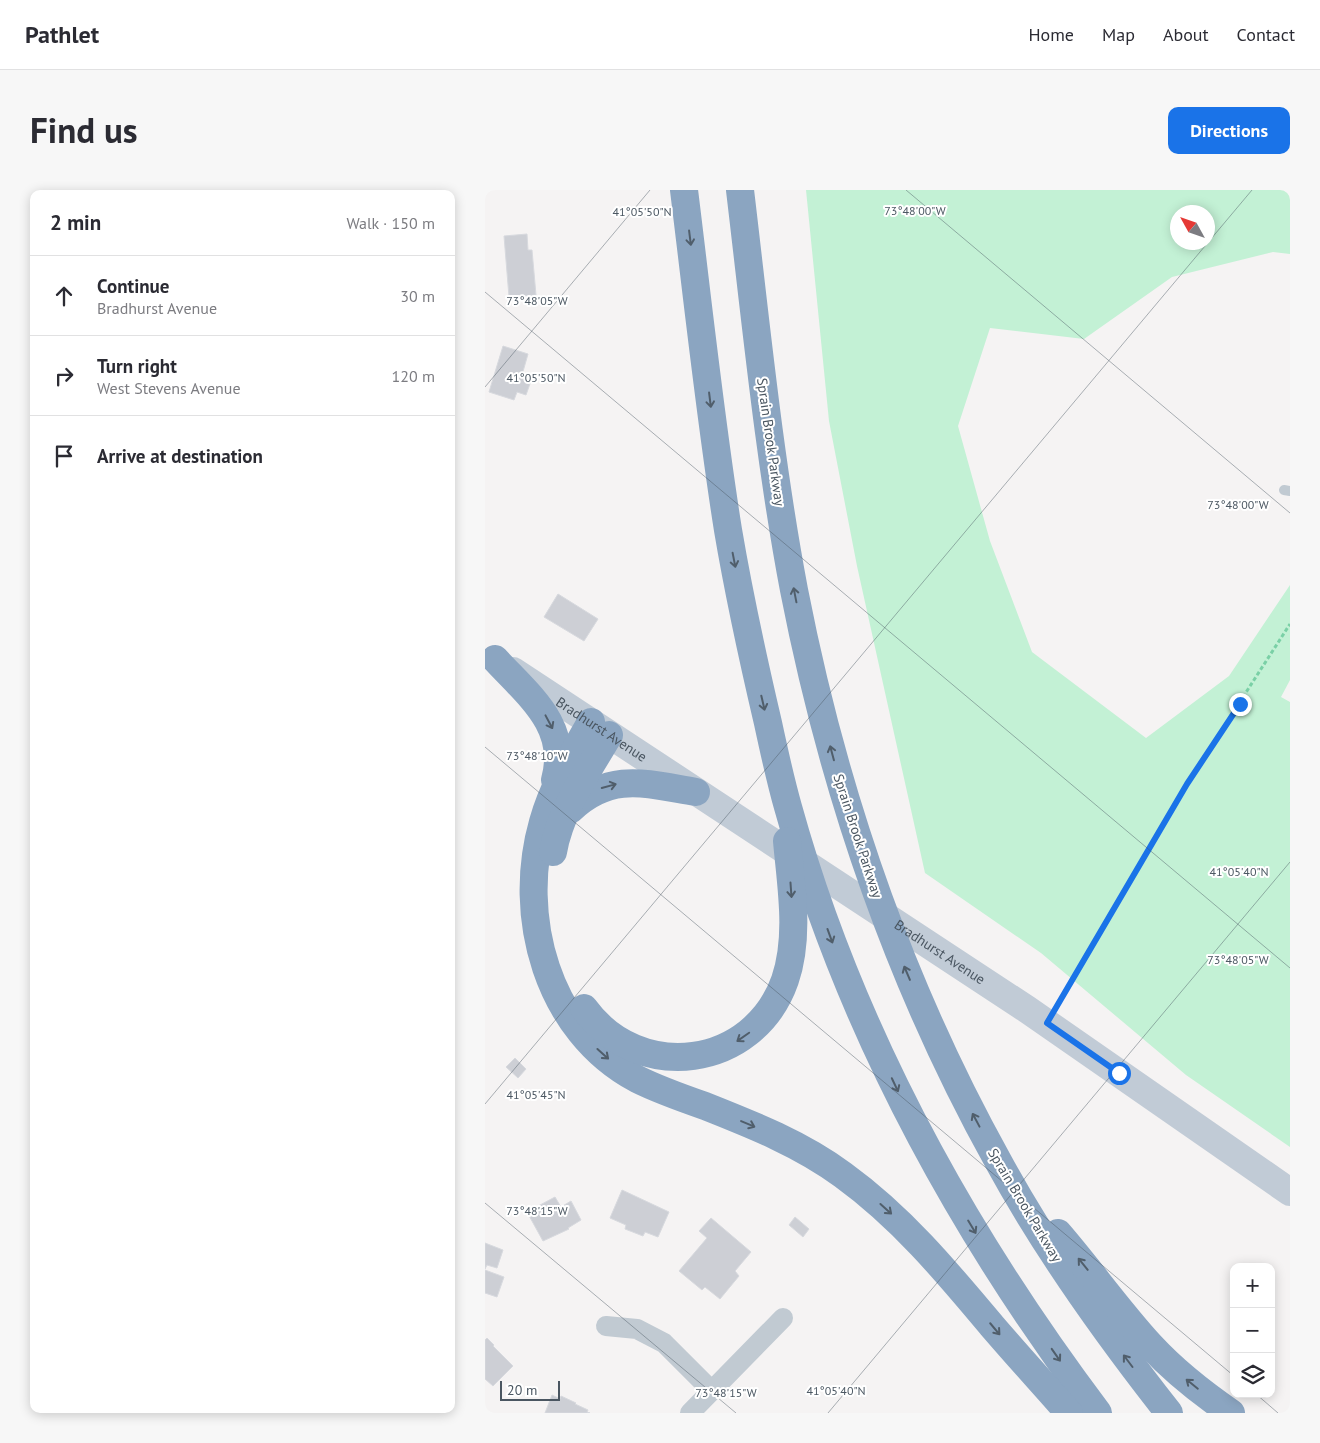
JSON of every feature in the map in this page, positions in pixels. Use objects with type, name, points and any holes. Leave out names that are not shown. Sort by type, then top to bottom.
[{"type":"highway","points":[[684,190],[710,403],[729,534],[752,656],[783,789],[819,906],[860,1012],[903,1103],[957,1202],[1008,1286],[1098,1413]]},
{"type":"highway","name":"Sprain Brook Parkway","points":[[740,190],[781,519],[824,725],[864,857],[902,962],[948,1066],[999,1163],[1057,1260],[1103,1327],[1169,1413]]},
{"type":"highway","points":[[490,656],[541,709],[553,729],[557,744],[559,762],[537,843],[534,866],[533,895],[536,929],[546,968],[553,986],[562,1005],[583,1034],[607,1058],[637,1078],[781,1139],[821,1160],[860,1188],[897,1219],[931,1255],[1069,1413]]},
{"type":"highway","points":[[600,728],[578,789],[560,827],[554,847],[551,868],[551,908],[557,947],[577,997],[595,1022],[633,1048],[663,1056],[693,1056],[710,1053],[725,1048],[739,1040],[752,1030],[773,1006],[786,979],[793,944],[783,789]]},
{"type":"highway","points":[[550,800],[559,778],[600,728]]},
{"type":"highway","points":[[560,827],[570,810],[579,801],[590,793],[611,785],[642,784],[703,797]]},
{"type":"highway","points":[[999,1163],[1153,1348],[1194,1386],[1231,1413]]},
{"type":"main road","name":"Bradhurst Avenue","points":[[490,656],[1037,1016],[1290,1192]]},
{"type":"street","points":[[690,1413],[783,1318]]},
{"type":"street","points":[[607,1326],[637,1329],[664,1342],[711,1390]]},
{"type":"path","points":[[1037,1016],[1290,624]]},
{"type":"green space","points":[[806,190],[1290,190],[1290,254],[1273,252],[1172,277],[1084,339],[990,328],[958,426],[990,541],[1032,652],[1146,738],[1229,676],[1290,585],[1290,680],[1281,697],[1290,702],[1290,1147],[1186,1075],[1041,953],[925,873],[857,566],[829,421]]},
{"type":"building","points":[[527,234],[528,250],[532,250],[536,295],[509,297],[504,236]]},
{"type":"building","points":[[503,346],[528,354],[522,375],[532,378],[526,395],[517,392],[514,400],[489,392]]},
{"type":"building","points":[[558,594],[598,619],[584,641],[544,617]]},
{"type":"building","points":[[515,1058],[526,1069],[518,1078],[506,1067]]},
{"type":"building","points":[[622,1190],[669,1212],[658,1237],[645,1232],[643,1236],[625,1229],[626,1225],[610,1218]]},
{"type":"building","points":[[555,1197],[561,1207],[571,1201],[581,1220],[569,1229],[543,1241],[527,1212]]},
{"type":"building","points":[[795,1217],[809,1229],[803,1237],[789,1225]]},
{"type":"building","points":[[711,1218],[751,1252],[735,1271],[739,1276],[720,1299],[705,1287],[702,1290],[679,1271],[707,1238],[699,1231]]},
{"type":"building","points":[[485,1243],[503,1250],[497,1268],[487,1265],[485,1269]]},
{"type":"building","points":[[485,1270],[504,1277],[497,1297],[485,1293]]},
{"type":"building","points":[[487,1338],[513,1366],[493,1386],[485,1379],[485,1340]]},
{"type":"building","points":[[552,1395],[560,1399],[561,1396],[576,1403],[590,1413],[545,1413]]},
{"type":"route","points":[[1119,1073],[1047,1023],[1187,784],[1240,704]]}]
